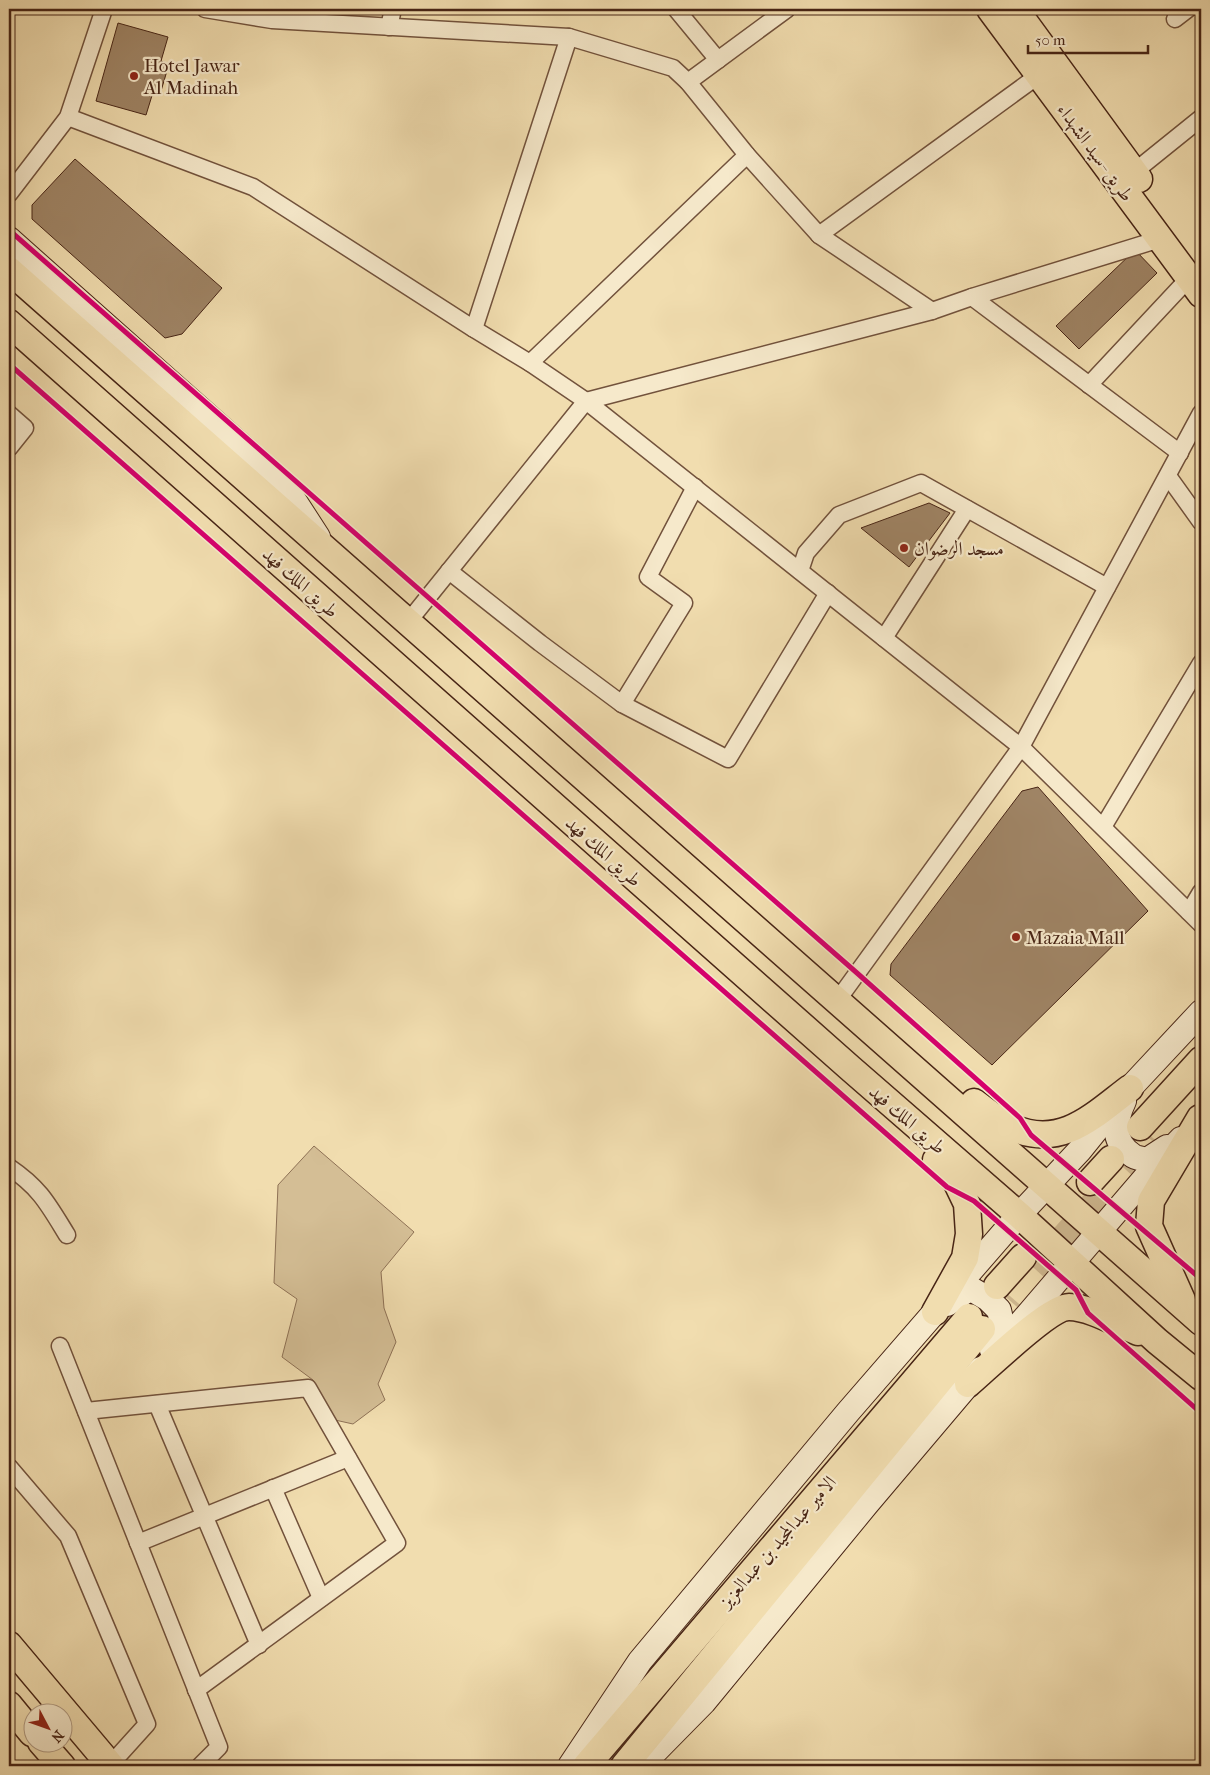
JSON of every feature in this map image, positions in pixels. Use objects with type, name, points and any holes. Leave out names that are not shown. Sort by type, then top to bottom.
[{"type":"main road","name":"طريق -سيد الشهداء","points":[[990,9],[1160,239],[1197,279]]},
{"type":"main road","name":"طريق -سيد الشهداء","points":[[1015,9],[1134,172],[1197,279]]},
{"type":"main road","points":[[9,270],[1194,1316]]},
{"type":"main road","name":"طريق الملك فهد","points":[[9,323],[1158,1341],[1201,1377]]},
{"type":"main road","points":[[880,1039],[1011,1128],[1032,1135],[1064,1133],[1084,1122],[1130,1088]]},
{"type":"main road","points":[[1201,1060],[1147,1133],[1201,1086]]},
{"type":"main road","points":[[850,1068],[956,1181],[967,1204],[969,1234],[965,1258],[935,1312]]},
{"type":"main road","points":[[1194,1316],[1157,1247],[1149,1226],[1151,1201],[1198,1120]]},
{"type":"main road","points":[[1097,1187],[1118,1164]]},
{"type":"main road","points":[[1004,1291],[1029,1263]]},
{"type":"main road","points":[[968,1384],[1046,1318],[1067,1307],[1088,1310],[1158,1341]]},
{"type":"main road","name":"الامير عبدالمجيد بن عبدالعزيز","points":[[586,1766],[976,1323],[745,1618],[624,1766]]},
{"type":"main road","points":[[9,1645],[110,1766]]},
{"type":"main road","points":[[9,1706],[22,1721]]},
{"type":"main road","points":[[50,1752],[62,1766]]},
{"type":"street","points":[[9,194],[68,116],[104,9]]},
{"type":"street","points":[[205,9],[272,20],[569,37],[673,68],[688,82],[747,155],[819,235],[932,311]]},
{"type":"street","points":[[389,27],[393,9]]},
{"type":"street","points":[[676,9],[718,60]]},
{"type":"street","points":[[688,82],[787,9]]},
{"type":"street","points":[[1175,20],[1188,9]]},
{"type":"street","points":[[474,329],[569,37]]},
{"type":"street","points":[[819,235],[1040,75]]},
{"type":"street","points":[[68,116],[254,187],[530,363],[586,401],[1021,747],[1201,924]]},
{"type":"street","points":[[1134,172],[1201,118]]},
{"type":"street","points":[[530,363],[747,155]]},
{"type":"street","points":[[9,239],[283,483],[325,549]]},
{"type":"street","points":[[408,622],[586,401],[932,311],[1160,239]]},
{"type":"street","points":[[1089,385],[1197,279]]},
{"type":"street","points":[[972,297],[1180,452]]},
{"type":"street","points":[[837,1001],[1021,747],[1201,413]]},
{"type":"street","points":[[9,414],[25,428],[9,448]]},
{"type":"street","points":[[1168,476],[1201,522]]},
{"type":"street","points":[[800,571],[806,553],[839,515],[921,483],[1107,587]]},
{"type":"street","points":[[622,704],[684,603],[648,577],[695,487]]},
{"type":"street","points":[[884,638],[967,508]]},
{"type":"street","points":[[449,571],[540,643],[622,704],[728,759],[828,593]]},
{"type":"street","points":[[1102,827],[1201,663]]},
{"type":"street","points":[[1189,912],[1201,892]]},
{"type":"street","points":[[570,1766],[640,1660],[935,1312],[1080,1150],[1130,1088],[1201,1012]]},
{"type":"street","points":[[1130,1088],[1119,1112],[1116,1127],[1119,1141],[1132,1156],[1147,1160],[1169,1146],[1198,1120]]},
{"type":"street","points":[[641,1766],[704,1702],[968,1384],[1157,1164],[1198,1120]]},
{"type":"street","points":[[9,1167],[25,1178],[43,1196],[66,1235]]},
{"type":"street","points":[[935,1312],[966,1291],[973,1290],[988,1299],[999,1310],[1003,1328],[986,1364]]},
{"type":"street","points":[[60,1346],[219,1747],[200,1766]]},
{"type":"street","points":[[86,1411],[308,1388],[397,1543],[196,1690]]},
{"type":"street","points":[[156,1404],[259,1645]]},
{"type":"street","points":[[138,1543],[348,1458]]},
{"type":"street","points":[[9,1467],[68,1536],[146,1724],[110,1766]]},
{"type":"street","points":[[273,1488],[321,1598]]},
{"type":"shaded area","points":[[314,1146],[414,1232],[381,1272],[384,1308],[396,1342],[378,1384],[385,1400],[353,1424],[335,1420],[313,1380],[282,1357],[297,1299],[274,1283],[278,1185]]},
{"type":"building","name":"Hotel Jawar Al Madinah","points":[[118,23],[168,37],[161,61],[169,64],[161,91],[154,89],[146,115],[96,101]]},
{"type":"building","points":[[75,159],[222,288],[182,334],[165,338],[32,219],[32,205]]},
{"type":"building","points":[[1135,250],[1157,273],[1079,349],[1056,326]]},
{"type":"building","name":"مسجد الرضوان","points":[[929,503],[950,513],[909,567],[861,528]]},
{"type":"building","name":"Mazaia Mall","points":[[1038,787],[1148,911],[992,1065],[890,975],[891,964],[1022,791]]},
{"type":"tunnel","points":[[1125,1169],[1153,1138]]},
{"type":"tunnel","points":[[1035,1269],[1104,1192]]},
{"type":"tunnel","points":[[983,1329],[1011,1297]]},
{"type":"cycle path","points":[[9,230],[857,973],[1020,1118],[1031,1135],[1201,1279]]},
{"type":"cycle path","points":[[9,364],[947,1187],[974,1201],[1076,1290],[1088,1313],[1201,1413]]},
{"type":"place","name":"Hotel Jawar Al Madinah","points":[[134,76]]},
{"type":"place","name":"مسجد الرضوان","points":[[904,548]]},
{"type":"place","name":"Mazaia Mall","points":[[1016,937]]}]
